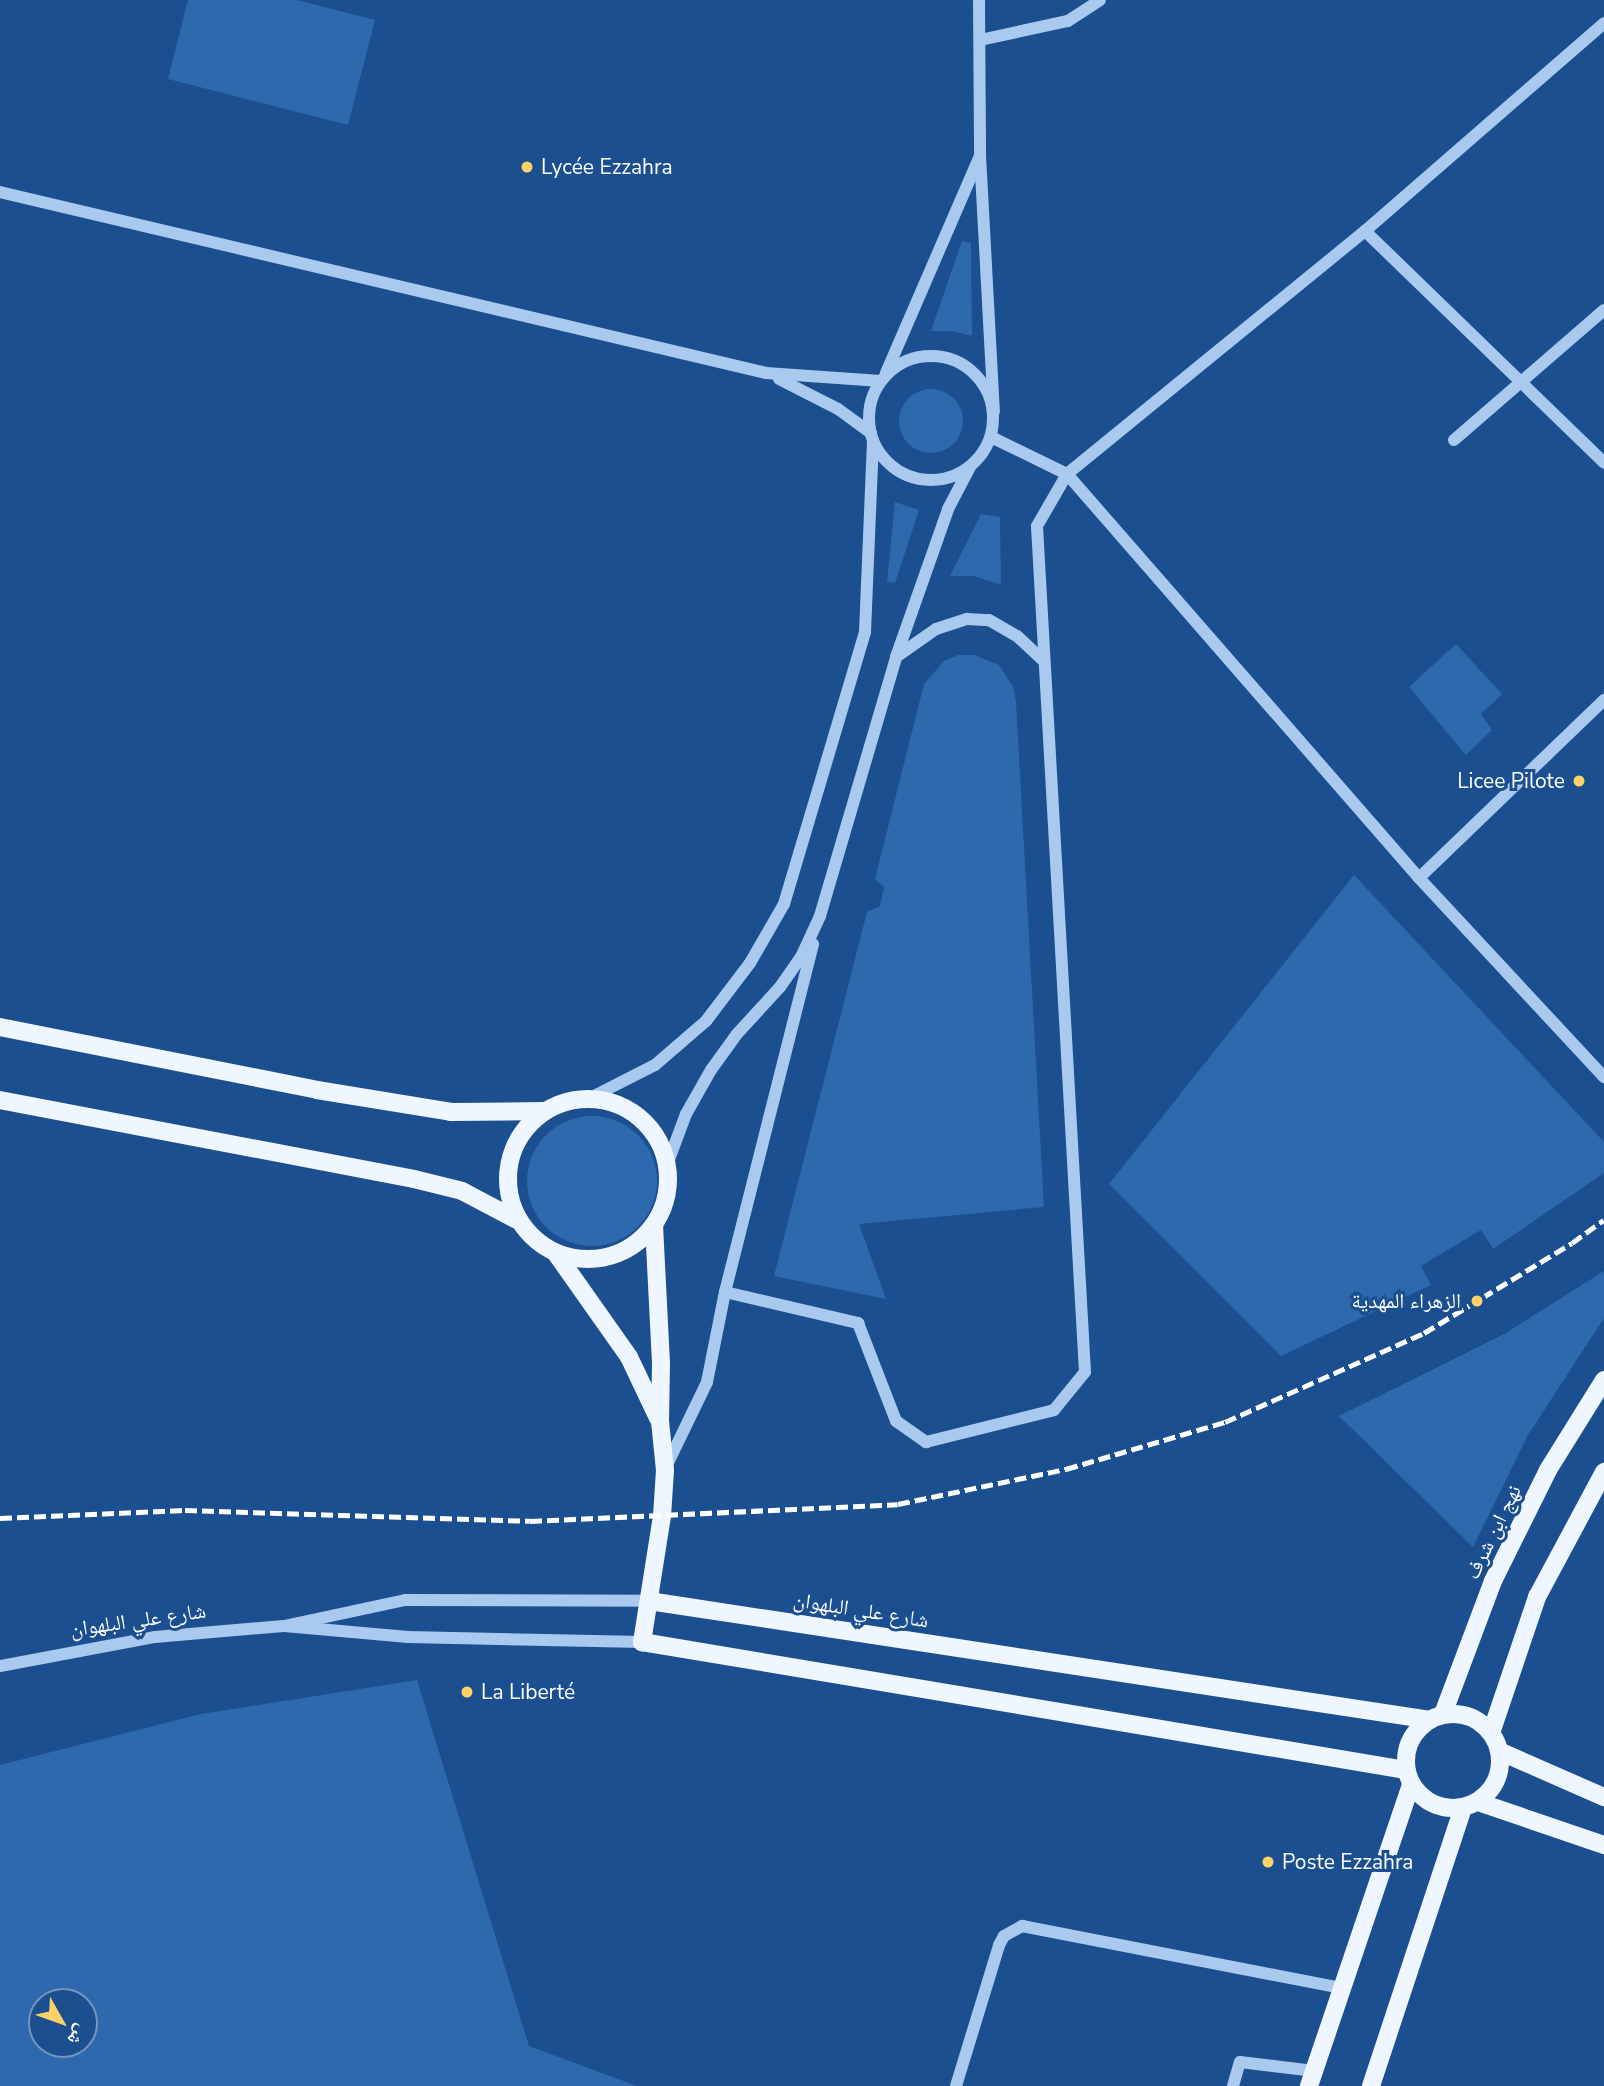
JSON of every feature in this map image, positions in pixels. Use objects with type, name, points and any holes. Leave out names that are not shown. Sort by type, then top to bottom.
[{"type":"main road","points":[[0,1027],[317,1090],[451,1112],[545,1111],[574,1100],[590,1098],[611,1101],[631,1111],[648,1126],[660,1144],[667,1165],[668,1185],[654,1225],[661,1364],[660,1421],[665,1470],[642,1642]]},
{"type":"main road","points":[[0,1100],[414,1179],[462,1191],[519,1221]]},
{"type":"main road","points":[[545,1111],[520,1136],[508,1170],[508,1187],[519,1221],[529,1234],[555,1252],[573,1258],[609,1256],[641,1238],[654,1225]]},
{"type":"main road","points":[[555,1252],[629,1357],[660,1421]]},
{"type":"main road","name":"نهج ابن شرف","points":[[1436,1717],[1493,1581],[1548,1470],[1604,1380]]},
{"type":"main road","points":[[1491,1733],[1537,1597],[1604,1472]]},
{"type":"main road","name":"شارع علي البلهوان","points":[[649,1601],[1436,1717]]},
{"type":"main road","name":"شارع علي البلهوان","points":[[642,1642],[1408,1777]]},
{"type":"main road","points":[[1311,2079],[1408,1777],[1405,1755],[1410,1741],[1436,1717],[1470,1717],[1491,1733],[1499,1751],[1496,1780],[1470,1805],[1371,2086]]},
{"type":"main road","points":[[1499,1751],[1604,1797]]},
{"type":"main road","points":[[1408,1777],[1433,1805],[1470,1805],[1604,1845]]},
{"type":"street","points":[[665,1470],[707,1382],[725,1292],[820,916],[896,657],[948,509],[970,467],[983,453],[991,437],[994,412],[981,155],[979,0]]},
{"type":"street","points":[[980,40],[1068,21],[1100,0]]},
{"type":"street","points":[[725,1292],[858,1323],[895,1421],[926,1442],[1054,1410],[1085,1372],[1042,660],[1037,526],[1067,474],[1365,231],[1604,23]]},
{"type":"street","points":[[590,1098],[655,1065],[706,1021],[750,963],[784,904],[865,632],[872,437],[870,406],[981,155]]},
{"type":"street","points":[[0,192],[766,373],[883,379],[903,362],[927,356],[951,358],[972,370],[987,389],[994,412]]},
{"type":"street","points":[[1365,231],[1604,463]]},
{"type":"street","points":[[1454,440],[1604,310]]},
{"type":"street","points":[[766,373],[814,396],[872,437],[883,457],[897,470],[915,478],[944,478],[970,467]]},
{"type":"street","points":[[991,437],[1067,474],[1419,878],[1604,1077]]},
{"type":"street","points":[[896,657],[936,629],[967,619],[989,620],[1017,636],[1042,660]]},
{"type":"street","points":[[1419,878],[1604,700]]},
{"type":"street","points":[[667,1165],[686,1114],[711,1070],[802,955],[820,916]]},
{"type":"street","name":"شارع علي البلهوان","points":[[0,1667],[155,1637],[284,1626],[405,1600],[649,1601]]},
{"type":"street","name":"شارع علي البلهوان","points":[[284,1626],[408,1637],[642,1642]]},
{"type":"street","points":[[956,2086],[999,1945],[1004,1936],[1022,1926],[1342,1988]]},
{"type":"street","points":[[1233,2086],[1240,2062],[1311,2079]]},
{"type":"shaded area","points":[[188,0],[297,0],[375,20],[348,125],[168,79]]},
{"type":"shaded area","points":[[962,241],[971,243],[972,336],[953,331],[931,331]]},
{"type":"shaded area","points":[[931,389],[949,395],[957,403],[963,421],[957,439],[949,447],[931,453],[913,447],[905,439],[899,421],[905,403],[913,395]]},
{"type":"shaded area","points":[[895,502],[919,510],[895,583],[887,582]]},
{"type":"shaded area","points":[[981,514],[1000,517],[1001,585],[974,576],[950,576]]},
{"type":"shaded area","points":[[1456,644],[1502,694],[1481,714],[1492,730],[1466,755],[1409,687]]},
{"type":"shaded area","points":[[958,655],[974,655],[999,665],[1014,688],[1044,1207],[859,1224],[886,1299],[774,1276],[867,912],[880,906],[884,887],[875,879],[924,684],[944,661]]},
{"type":"shaded area","points":[[1354,875],[1604,1142],[1604,1173],[1493,1249],[1481,1230],[1421,1266],[1431,1285],[1281,1356],[1109,1184]]},
{"type":"shaded area","points":[[592,1116],[617,1121],[638,1135],[652,1156],[657,1181],[652,1206],[638,1227],[617,1241],[592,1246],[567,1241],[546,1227],[532,1206],[527,1181],[532,1156],[546,1135],[567,1121]]},
{"type":"shaded area","points":[[1604,1271],[1604,1318],[1528,1435],[1473,1547],[1339,1416],[1506,1333]]},
{"type":"shaded area","points":[[417,1680],[529,2046],[637,2086],[0,2086],[0,1765],[201,1714]]},
{"type":"railway","points":[[0,1518],[185,1510],[530,1521],[898,1504],[1066,1469],[1225,1422],[1424,1333],[1572,1243],[1604,1220]]},
{"type":"place","name":"Lycée Ezzahra","points":[[527,167]]},
{"type":"place","name":"Licee Pilote","points":[[1579,781]]},
{"type":"place","name":"الزهراء المهدية","points":[[1477,1301]]},
{"type":"place","name":"La Liberté","points":[[467,1692]]},
{"type":"place","name":"Poste Ezzahra","points":[[1268,1862]]}]
